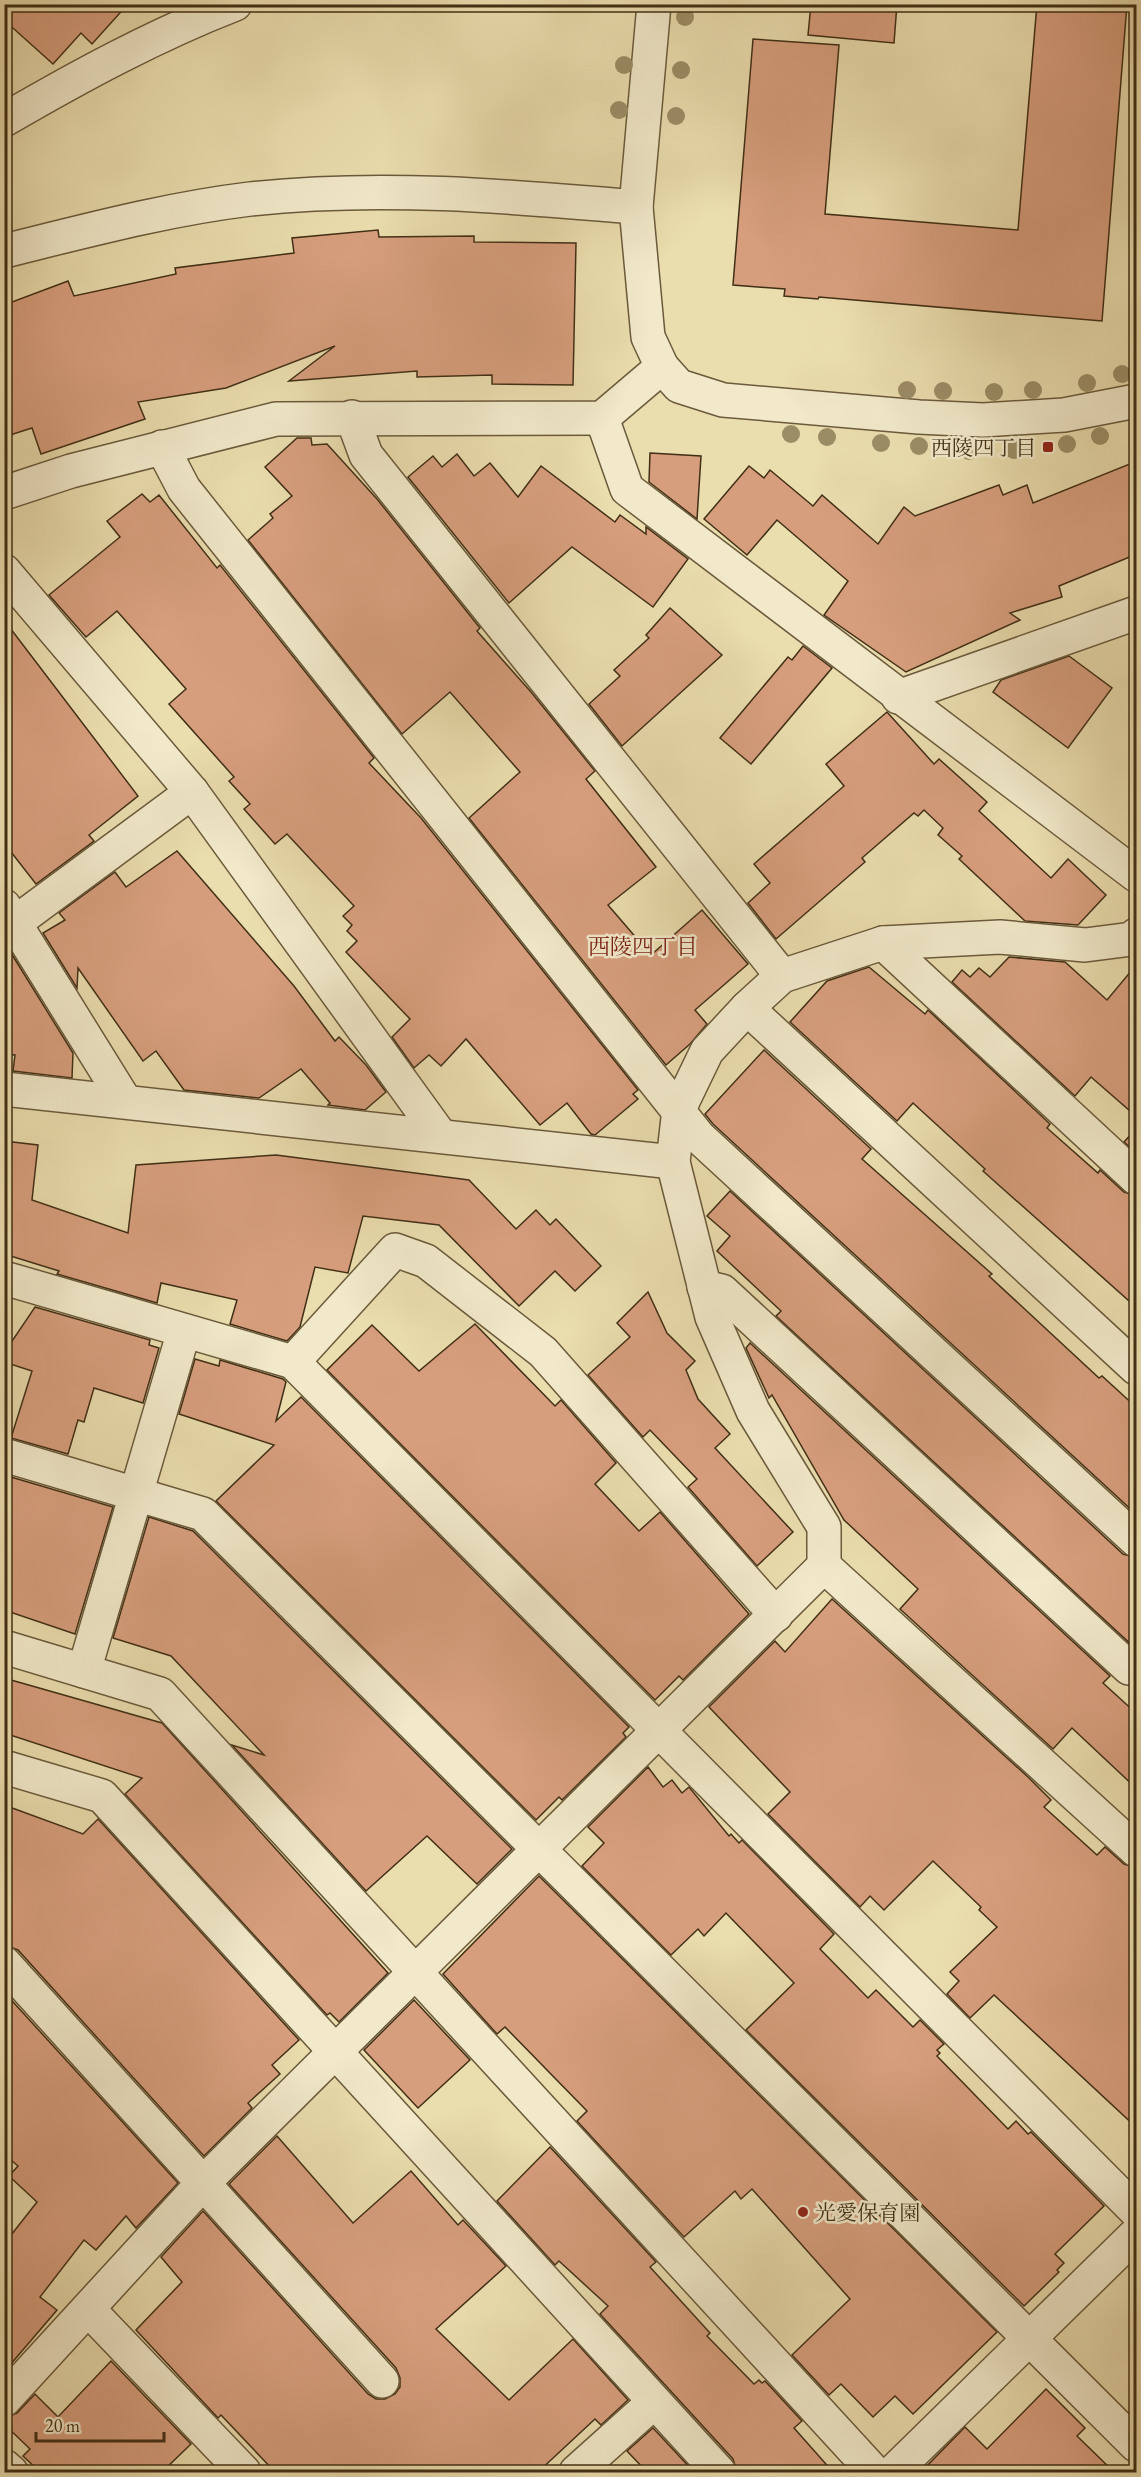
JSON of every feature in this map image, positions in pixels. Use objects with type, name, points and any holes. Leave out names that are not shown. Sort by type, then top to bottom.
[{"type":"street","points":[[4,120],[74,80],[235,4]]},
{"type":"street","points":[[654,4],[636,207],[648,337],[662,367],[679,386],[723,400],[919,417],[1024,419],[1064,415],[1137,401]]},
{"type":"street","points":[[4,251],[145,217],[249,199],[358,192],[453,192],[636,207]]},
{"type":"street","points":[[4,493],[72,471],[276,419],[602,418],[662,367]]},
{"type":"street","points":[[352,417],[366,455],[782,976]]},
{"type":"street","points":[[602,418],[627,489],[1137,875]]},
{"type":"street","points":[[162,447],[184,489],[699,1137],[1137,1540]]},
{"type":"street","points":[[4,571],[192,792],[440,1135]]},
{"type":"street","points":[[898,696],[1137,613]]},
{"type":"street","points":[[125,1101],[10,914],[192,792]]},
{"type":"street","points":[[4,2400],[203,2183],[824,1566],[824,1527],[753,1411],[712,1317],[673,1162],[679,1109],[707,1051],[747,1008],[782,976],[883,943],[1000,937],[1085,945],[1132,939],[1137,935]]},
{"type":"street","points":[[883,943],[1137,1178]]},
{"type":"street","points":[[747,1008],[1137,1368]]},
{"type":"street","points":[[4,1089],[673,1162]]},
{"type":"street","points":[[292,1362],[395,1250],[426,1261],[543,1352],[776,1615]]},
{"type":"street","points":[[4,1278],[292,1362],[1137,2211]]},
{"type":"street","points":[[704,1287],[723,1291],[1129,1668]]},
{"type":"street","points":[[84,1671],[184,1331]]},
{"type":"street","points":[[4,1455],[203,1514],[1137,2445]]},
{"type":"street","points":[[824,1566],[1137,1850]]},
{"type":"street","points":[[4,1647],[160,1694],[874,2472]]},
{"type":"street","points":[[4,1767],[102,1796],[719,2472]]},
{"type":"street","points":[[4,1963],[382,2381]]},
{"type":"street","points":[[893,2472],[1137,2234]]},
{"type":"street","points":[[88,2308],[244,2472]]},
{"type":"street","points":[[576,2472],[654,2402]]},
{"type":"street","points":[[4,2466],[11,2472]]},
{"type":"building","points":[[4,4],[128,4],[92,44],[81,33],[53,64],[4,20]]},
{"type":"building","points":[[811,4],[897,4],[894,43],[808,35]]},
{"type":"building","points":[[1037,4],[1127,4],[1102,321],[784,296],[785,289],[733,285],[753,39],[839,45],[825,214],[1018,230]]},
{"type":"building","points":[[378,230],[379,237],[474,236],[474,242],[576,243],[573,385],[492,384],[492,375],[417,377],[417,371],[289,381],[335,346],[226,388],[138,402],[145,419],[41,454],[32,428],[4,437],[4,305],[68,281],[74,296],[176,274],[175,268],[294,253],[292,238]]},
{"type":"building","points":[[297,438],[311,438],[312,445],[327,444],[377,499],[480,628],[477,631],[531,692],[595,771],[586,779],[656,867],[608,905],[651,955],[702,910],[748,964],[695,1010],[707,1024],[690,1044],[666,1065],[469,818],[520,772],[450,692],[402,734],[248,540],[273,518],[270,514],[292,496],[265,467]]},
{"type":"building","points":[[650,453],[701,456],[697,519],[649,482]]},
{"type":"building","points":[[457,454],[474,476],[490,463],[518,497],[541,466],[615,522],[620,515],[646,534],[646,527],[688,559],[653,607],[572,547],[509,603],[408,477],[433,456],[442,467]]},
{"type":"building","points":[[1137,461],[1137,554],[1059,586],[1062,597],[1010,613],[1020,620],[906,672],[824,615],[848,581],[777,520],[747,555],[704,519],[749,466],[764,478],[770,470],[813,506],[822,495],[878,544],[904,507],[915,516],[999,485],[1003,495],[1027,485],[1033,503]]},
{"type":"building","points":[[142,494],[150,502],[159,495],[217,568],[220,565],[374,758],[369,763],[421,818],[638,1090],[633,1094],[638,1099],[595,1135],[591,1134],[567,1103],[540,1125],[466,1039],[441,1066],[429,1055],[414,1068],[392,1037],[410,1019],[346,952],[357,941],[347,931],[352,925],[343,916],[354,906],[287,834],[275,844],[244,809],[250,804],[229,781],[234,777],[169,704],[186,689],[117,611],[86,637],[49,595],[120,537],[107,521]]},
{"type":"building","points":[[670,608],[722,655],[622,746],[589,704],[620,676],[614,670],[649,638],[646,635]]},
{"type":"building","points":[[4,620],[138,796],[89,835],[94,841],[36,884],[4,843]]},
{"type":"building","points":[[803,646],[832,668],[751,764],[720,738],[788,657],[792,660]]},
{"type":"building","points":[[1069,656],[1112,688],[1068,748],[993,692],[1001,680]]},
{"type":"building","points":[[887,712],[934,764],[939,759],[987,802],[979,811],[1051,878],[1068,859],[1106,895],[1078,925],[1025,921],[959,859],[962,856],[938,835],[943,828],[924,810],[918,816],[914,813],[862,858],[865,862],[776,939],[748,903],[770,883],[754,864],[844,786],[826,764]]},
{"type":"building","points":[[177,851],[294,986],[335,1041],[339,1037],[366,1065],[386,1092],[365,1110],[328,1105],[330,1103],[301,1069],[259,1098],[184,1090],[156,1051],[143,1061],[78,968],[77,988],[43,933],[65,920],[59,913],[115,872],[126,887]]},
{"type":"building","points":[[11,953],[73,1053],[72,1078],[13,1071],[15,1055],[4,1054],[4,956]]},
{"type":"building","points":[[1009,957],[1065,962],[1107,1000],[1137,964],[1137,1117],[1091,1077],[1075,1096],[952,982],[962,970],[970,977],[979,968],[990,977]]},
{"type":"building","points":[[869,967],[925,1014],[928,1010],[1050,1124],[1047,1128],[1098,1173],[1100,1170],[1124,1192],[1137,1196],[1137,1308],[983,1171],[985,1169],[913,1103],[897,1121],[790,1022],[827,981]]},
{"type":"building","points":[[764,1050],[871,1149],[862,1159],[992,1274],[989,1276],[1099,1378],[1102,1376],[1137,1408],[1137,1515],[713,1124],[705,1114]]},
{"type":"building","points":[[1137,1128],[1137,1153],[1124,1142]]},
{"type":"building","points":[[4,1141],[38,1145],[32,1200],[128,1233],[136,1165],[276,1155],[469,1180],[516,1229],[536,1210],[550,1225],[556,1219],[601,1266],[575,1291],[555,1271],[519,1306],[439,1225],[363,1216],[348,1273],[315,1267],[300,1327],[287,1341],[230,1324],[237,1300],[161,1283],[157,1303],[57,1274],[59,1271],[4,1254]]},
{"type":"building","points":[[730,1191],[1123,1554],[1137,1558],[1135,1648],[776,1316],[781,1311],[717,1251],[730,1236],[707,1216]]},
{"type":"building","points":[[648,1292],[667,1333],[695,1361],[686,1370],[698,1399],[730,1434],[715,1448],[793,1532],[757,1566],[688,1487],[697,1479],[650,1430],[643,1437],[588,1375],[630,1337],[617,1323]]},
{"type":"building","points":[[35,1307],[150,1340],[149,1345],[159,1348],[143,1403],[94,1388],[84,1422],[78,1420],[68,1454],[11,1438],[32,1371],[4,1362],[4,1353]]},
{"type":"building","points":[[475,1324],[555,1406],[561,1400],[616,1463],[595,1484],[639,1531],[660,1512],[749,1614],[683,1680],[679,1676],[655,1700],[327,1370],[372,1325],[419,1371]]},
{"type":"building","points":[[750,1343],[1110,1676],[1103,1683],[1137,1714],[1137,1789],[1072,1728],[1053,1749],[900,1609],[918,1589],[844,1520],[772,1395],[769,1398],[746,1348]]},
{"type":"building","points":[[195,1359],[219,1366],[220,1360],[283,1379],[286,1382],[276,1421],[301,1397],[629,1727],[623,1733],[626,1737],[562,1800],[559,1797],[536,1820],[216,1501],[274,1445],[179,1414]]},
{"type":"building","points":[[4,1475],[113,1507],[75,1634],[4,1610]]},
{"type":"building","points":[[149,1517],[193,1531],[512,1849],[477,1884],[427,1836],[366,1891],[232,1745],[264,1755],[171,1656],[113,1638]]},
{"type":"building","points":[[832,1599],[1028,1777],[1051,1800],[1044,1807],[1097,1855],[1105,1847],[1124,1864],[1137,1868],[1137,2128],[994,1995],[970,2018],[947,1994],[959,1981],[950,1972],[997,1927],[979,1910],[981,1907],[933,1861],[884,1910],[870,1896],[860,1907],[768,1814],[790,1792],[709,1707],[775,1641],[785,1652]]},
{"type":"building","points":[[4,1678],[162,1723],[388,1973],[339,2022],[330,2013],[327,2015],[125,1794],[142,1778],[4,1733]]},
{"type":"building","points":[[648,1767],[663,1787],[672,1780],[682,1793],[689,1787],[729,1836],[731,1834],[739,1843],[742,1840],[834,1934],[820,1949],[868,1998],[876,1990],[913,2027],[920,2020],[944,2044],[937,2050],[940,2053],[937,2056],[1008,2129],[1016,2121],[1028,2134],[1031,2132],[1104,2206],[1055,2254],[1064,2263],[1057,2270],[1059,2272],[1024,2306],[746,2030],[794,1983],[726,1913],[704,1936],[698,1929],[671,1955],[582,1866],[604,1843],[588,1827]]},
{"type":"building","points":[[4,1805],[83,1834],[98,1819],[299,2040],[272,2065],[280,2074],[248,2103],[252,2108],[204,2156],[18,1950],[4,1945]]},
{"type":"building","points":[[539,1876],[997,2332],[913,2414],[895,2396],[873,2417],[841,2384],[829,2395],[792,2355],[850,2299],[752,2189],[741,2199],[735,2191],[684,2237],[577,2121],[587,2111],[505,2027],[497,2034],[443,1974]]},
{"type":"building","points":[[4,1992],[178,2183],[136,2228],[126,2216],[96,2250],[84,2240],[40,2297],[57,2310],[4,2372],[4,2244],[37,2202],[9,2176],[18,2166],[4,2154]]},
{"type":"building","points":[[414,2000],[470,2060],[418,2108],[364,2050]]},
{"type":"building","points":[[277,2136],[353,2223],[411,2171],[458,2225],[463,2220],[506,2266],[436,2329],[509,2400],[573,2339],[628,2400],[601,2425],[595,2419],[538,2472],[275,2472],[221,2415],[218,2418],[136,2330],[182,2282],[161,2257],[203,2211],[368,2394],[376,2399],[385,2399],[395,2394],[400,2387],[400,2378],[396,2368],[229,2184]]},
{"type":"building","points":[[550,2147],[656,2262],[650,2267],[710,2333],[707,2336],[754,2384],[759,2380],[762,2383],[765,2381],[802,2421],[794,2428],[833,2472],[737,2472],[733,2459],[600,2314],[608,2306],[559,2261],[555,2265],[497,2201]]},
{"type":"building","points":[[111,2361],[191,2444],[162,2472],[40,2472],[23,2456],[30,2449],[4,2424],[4,2418],[17,2413],[35,2394],[58,2417]]},
{"type":"building","points":[[1046,2389],[1085,2428],[1077,2436],[1114,2472],[921,2472],[965,2427],[987,2449]]},
{"type":"building","points":[[653,2428],[694,2472],[647,2472],[627,2451]]},
{"type":"place","name":"西陵四丁目","points":[[1048,447]]},
{"type":"place","name":"光愛保育園","points":[[803,2212]]},
{"type":"district","name":"西陵四丁目","points":[[643,946]]}]
